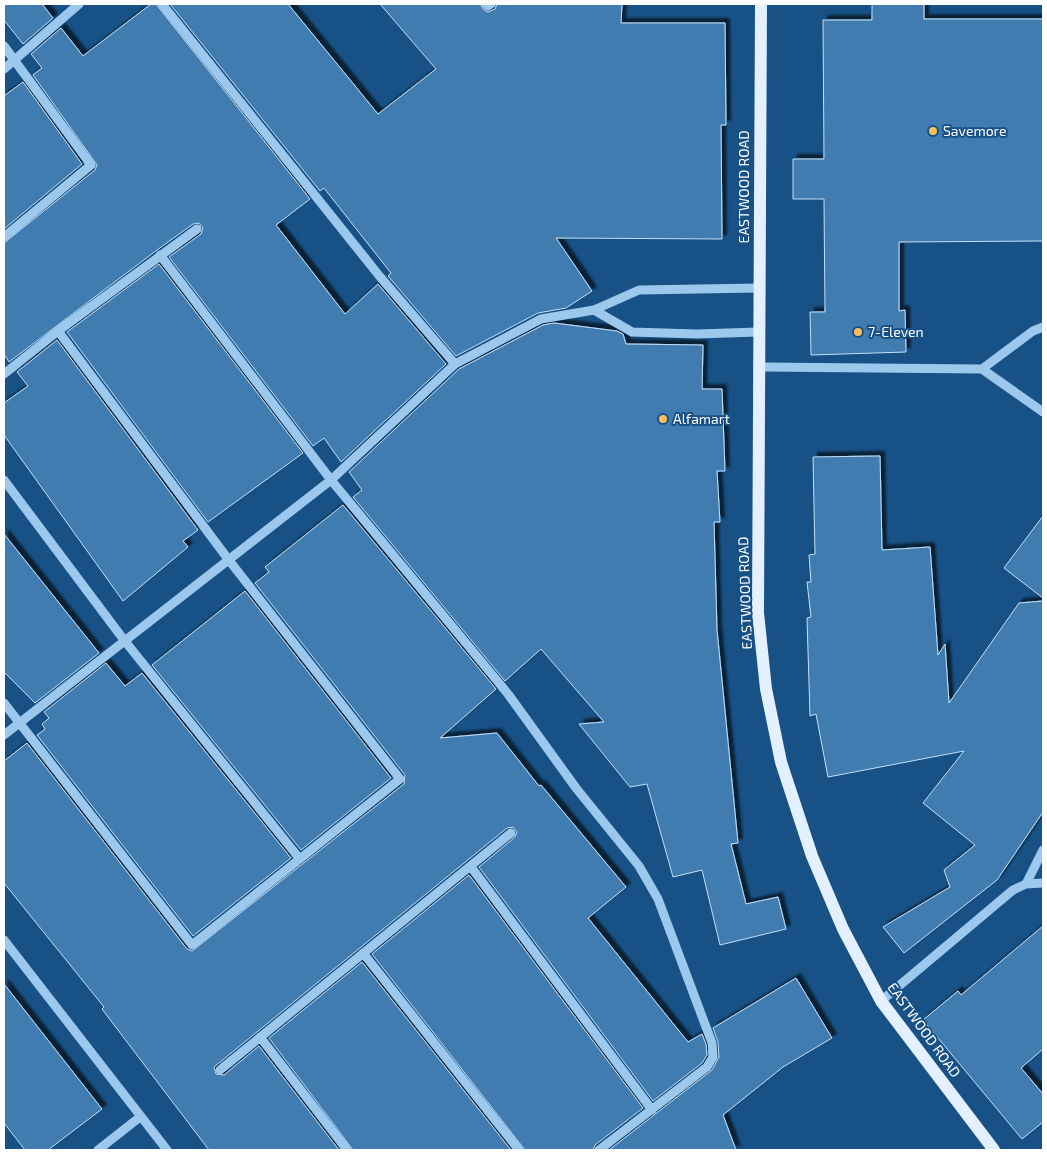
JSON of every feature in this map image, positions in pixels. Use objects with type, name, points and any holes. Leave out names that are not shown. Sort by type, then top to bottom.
[{"type":"main road","name":"EASTWOOD ROAD","points":[[761,4],[758,288],[758,613],[766,689],[781,762],[812,856],[843,930],[882,1000],[994,1150]]},
{"type":"street","points":[[4,69],[79,4]]},
{"type":"street","points":[[162,4],[381,278],[455,364]]},
{"type":"street","points":[[486,4],[488,6],[491,4]]},
{"type":"street","points":[[4,46],[90,165],[4,237]]},
{"type":"street","points":[[4,374],[58,331],[197,229]]},
{"type":"street","points":[[160,256],[331,480],[508,694],[576,788],[639,866],[658,899],[712,1044],[713,1057],[707,1067],[598,1150]]},
{"type":"street","points":[[4,735],[331,480],[455,364],[541,318],[594,310],[639,290],[758,288]]},
{"type":"street","points":[[594,310],[632,332],[698,334],[758,332]]},
{"type":"street","points":[[982,369],[1033,331],[1043,327]]},
{"type":"street","points":[[4,703],[192,945],[400,779],[228,559],[58,331]]},
{"type":"street","points":[[758,368],[982,369],[1043,412]]},
{"type":"street","points":[[4,480],[124,640],[299,858]]},
{"type":"street","points":[[220,1070],[512,833]]},
{"type":"street","points":[[1026,884],[1043,850]]},
{"type":"street","points":[[471,867],[652,1110]]},
{"type":"street","points":[[882,1000],[1013,890],[1026,884],[1043,884]]},
{"type":"street","points":[[4,940],[167,1150]]},
{"type":"street","points":[[363,953],[519,1150]]},
{"type":"street","points":[[260,1037],[347,1150]]},
{"type":"street","points":[[98,1150],[140,1117]]},
{"type":"building","points":[[4,4],[42,4],[53,18],[23,44],[4,20]]},
{"type":"building","points":[[151,4],[156,4],[310,199],[276,225],[345,314],[378,284],[446,364],[341,462],[324,438],[313,446],[169,257],[201,234],[203,228],[199,223],[193,224],[157,250],[9,362],[4,354],[4,243],[95,170],[97,165],[33,75],[42,68],[31,54],[61,28],[83,56]]},
{"type":"building","points":[[170,4],[288,4],[378,114],[436,69],[380,4],[480,4],[488,12],[495,9],[497,4],[622,4],[621,23],[725,23],[726,125],[721,125],[722,239],[556,238],[592,291],[566,308],[538,313],[456,356],[388,276],[391,273],[324,188],[320,191]]},
{"type":"building","name":"Savemore","points":[[872,4],[924,4],[924,19],[1043,19],[1043,241],[899,242],[899,311],[905,310],[906,352],[811,355],[810,312],[825,312],[824,199],[793,199],[793,159],[824,159],[823,20],[872,20]]},
{"type":"building","points":[[23,82],[82,164],[4,229],[4,96]]},
{"type":"building","points":[[159,264],[303,453],[208,522],[67,332]]},
{"type":"building","points":[[554,323],[617,331],[623,334],[626,344],[703,345],[702,389],[722,389],[725,471],[717,471],[720,522],[714,522],[717,630],[738,843],[731,844],[746,904],[778,897],[786,929],[720,945],[702,870],[673,877],[647,784],[630,787],[579,724],[604,722],[541,649],[505,681],[353,497],[362,490],[349,472],[459,369],[543,325]]},
{"type":"building","points":[[57,340],[198,530],[183,541],[188,547],[123,601],[4,435],[4,403],[28,386],[17,372]]},
{"type":"building","points":[[880,456],[882,550],[930,547],[938,655],[945,644],[949,703],[1019,603],[1043,601],[1043,812],[997,880],[904,953],[883,927],[950,887],[944,870],[975,845],[923,803],[964,751],[828,777],[816,714],[810,716],[807,618],[811,617],[807,582],[811,582],[809,555],[815,554],[813,457]]},
{"type":"building","points":[[343,505],[496,689],[440,738],[497,733],[539,786],[541,785],[626,887],[588,918],[688,1042],[702,1034],[706,1044],[707,1055],[702,1063],[653,1101],[479,867],[515,837],[517,832],[513,827],[507,828],[214,1067],[216,1074],[224,1075],[259,1046],[339,1150],[209,1150],[102,1009],[104,1007],[4,883],[4,761],[27,743],[187,949],[192,951],[404,784],[405,775],[255,583],[269,572],[265,567]]},
{"type":"building","points":[[1043,516],[1043,598],[1004,568]]},
{"type":"building","points":[[4,534],[99,653],[35,703],[4,672]]},
{"type":"building","points":[[245,591],[391,778],[301,850],[152,665]]},
{"type":"building","points":[[106,663],[125,686],[142,673],[291,858],[193,936],[37,735],[45,729],[42,724],[49,718],[44,712]]},
{"type":"building","points":[[469,875],[643,1108],[595,1145],[593,1150],[525,1150],[372,954]]},
{"type":"building","points":[[1043,926],[1043,1049],[1021,1068],[1043,1094],[1043,1122],[1022,1139],[923,1020],[958,991],[961,995]]},
{"type":"building","points":[[362,962],[511,1150],[353,1150],[269,1038]]},
{"type":"building","points":[[796,978],[832,1038],[783,1067],[723,1115],[736,1150],[609,1150],[712,1070],[719,1057],[718,1042],[713,1028]]},
{"type":"building","points":[[4,984],[102,1109],[48,1150],[25,1150],[4,1123]]},
{"type":"place","name":"Savemore","points":[[933,131]]},
{"type":"place","name":"7-Eleven","points":[[858,332]]},
{"type":"place","name":"Alfamart","points":[[663,419]]}]
